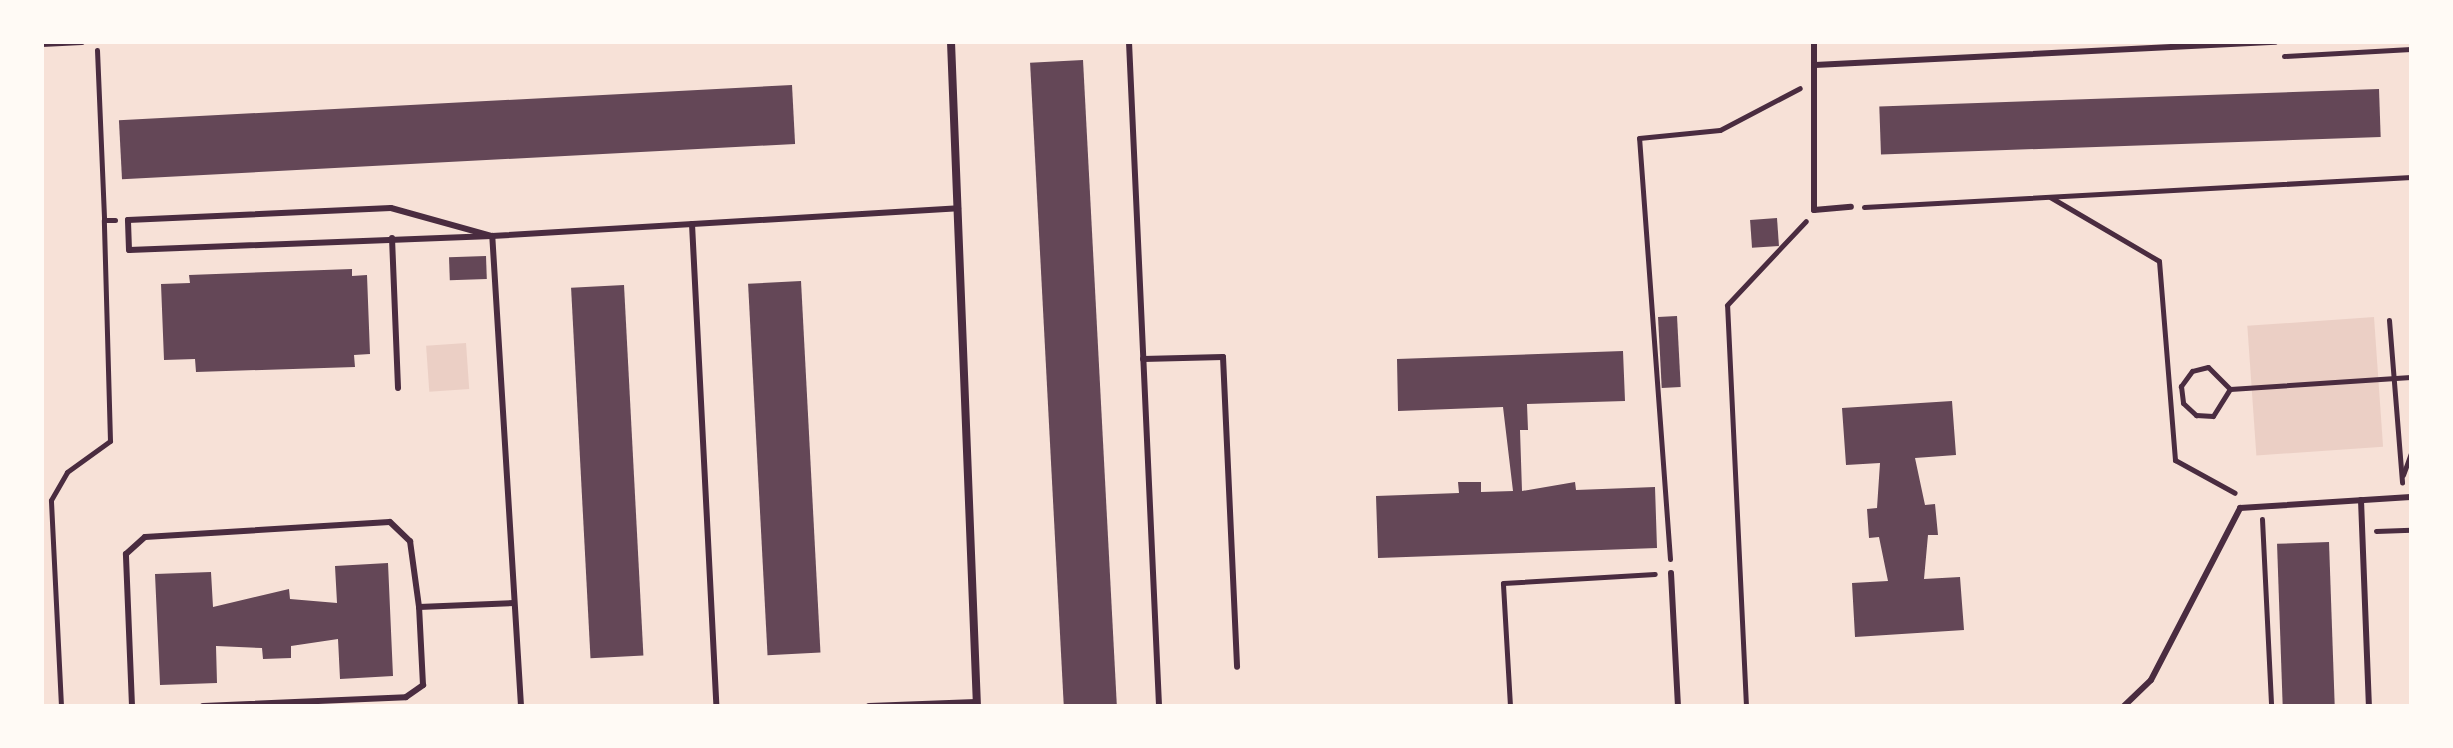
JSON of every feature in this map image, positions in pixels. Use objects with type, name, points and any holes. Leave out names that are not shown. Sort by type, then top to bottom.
[{"type":"street","points":[[951,42],[976,704]]},
{"type":"lane","points":[[42,44],[82,42]]},
{"type":"lane","points":[[1129,42],[1159,706]]},
{"type":"lane","points":[[1814,42],[1814,210],[1851,207]]},
{"type":"lane","points":[[2067,42],[2067,52]]},
{"type":"lane","points":[[1815,65],[2275,42]]},
{"type":"lane","points":[[492,236],[391,208],[128,220],[129,250],[492,236],[958,208]]},
{"type":"lane","points":[[692,224],[716,706]]},
{"type":"lane","points":[[492,236],[521,706]]},
{"type":"lane","points":[[392,238],[398,388]]},
{"type":"lane","points":[[1143,359],[1223,357],[1237,667]]},
{"type":"lane","points":[[2124,706],[2151,680],[2240,508],[2407,497]]},
{"type":"lane","points":[[2361,500],[2369,706]]},
{"type":"lane","points":[[132,706],[126,554],[145,537],[390,522],[410,541],[419,607],[423,685],[406,697],[203,706]]},
{"type":"lane","points":[[1671,573],[1678,706]]},
{"type":"lane","points":[[419,607],[514,603]]},
{"type":"lane","points":[[869,706],[976,704]]},
{"type":"path","points":[[61,706],[51,500],[67,472],[110,441],[96,42]]},
{"type":"path","points":[[1510,706],[1503,583],[1671,573],[1639,138],[1720,130],[1788,95]]},
{"type":"path","points":[[1851,207],[2411,177]]},
{"type":"path","points":[[2050,197],[2159,261],[2175,460],[2261,507],[2271,706]]},
{"type":"path","points":[[1746,706],[1727,305],[1814,210]]},
{"type":"path","points":[[104,220],[128,220]]},
{"type":"path","points":[[2389,320],[2402,477],[2407,497]]},
{"type":"path","points":[[2230,389],[2213,416],[2196,415],[2183,403],[2181,386],[2192,371],[2208,367],[2230,389],[2411,377]]},
{"type":"path","points":[[2402,477],[2411,453]]},
{"type":"path","points":[[2362,531],[2411,530]]},
{"type":"shaded area","points":[[2374,317],[2383,447],[2256,456],[2247,326]]},
{"type":"shaded area","points":[[466,343],[469,389],[429,392],[426,346]]},
{"type":"building","points":[[1083,60],[1117,706],[1064,706],[1030,63]]},
{"type":"building","points":[[792,85],[795,144],[122,179],[119,120]]},
{"type":"building","points":[[2379,89],[2381,137],[1881,154],[1879,106]]},
{"type":"building","points":[[1777,218],[1779,246],[1752,248],[1750,220]]},
{"type":"building","points":[[486,256],[487,279],[450,280],[449,257]]},
{"type":"building","points":[[352,269],[352,276],[367,275],[370,354],[354,355],[355,367],[196,372],[195,359],[164,360],[161,284],[190,283],[189,275]]},
{"type":"building","points":[[801,281],[820,652],[768,655],[748,284]]},
{"type":"building","points":[[624,285],[643,655],[590,658],[571,288]]},
{"type":"building","points":[[1677,316],[1681,387],[1662,388],[1658,317]]},
{"type":"building","points":[[1623,351],[1625,401],[1527,404],[1528,430],[1520,430],[1522,491],[1575,482],[1576,490],[1655,487],[1657,548],[1378,558],[1376,496],[1459,493],[1458,482],[1481,482],[1481,492],[1513,491],[1503,407],[1398,411],[1397,359]]},
{"type":"building","points":[[1952,401],[1956,455],[1915,458],[1925,505],[1935,504],[1938,535],[1928,535],[1924,579],[1960,577],[1964,630],[1855,637],[1852,583],[1888,581],[1879,537],[1869,538],[1867,509],[1877,508],[1880,463],[1846,465],[1842,408]]},
{"type":"building","points":[[2329,542],[2335,706],[2283,706],[2277,544]]},
{"type":"building","points":[[388,563],[393,676],[340,679],[338,639],[291,646],[291,658],[263,659],[262,648],[216,646],[217,683],[160,685],[155,574],[211,572],[213,607],[289,589],[290,599],[337,603],[335,566]]}]
